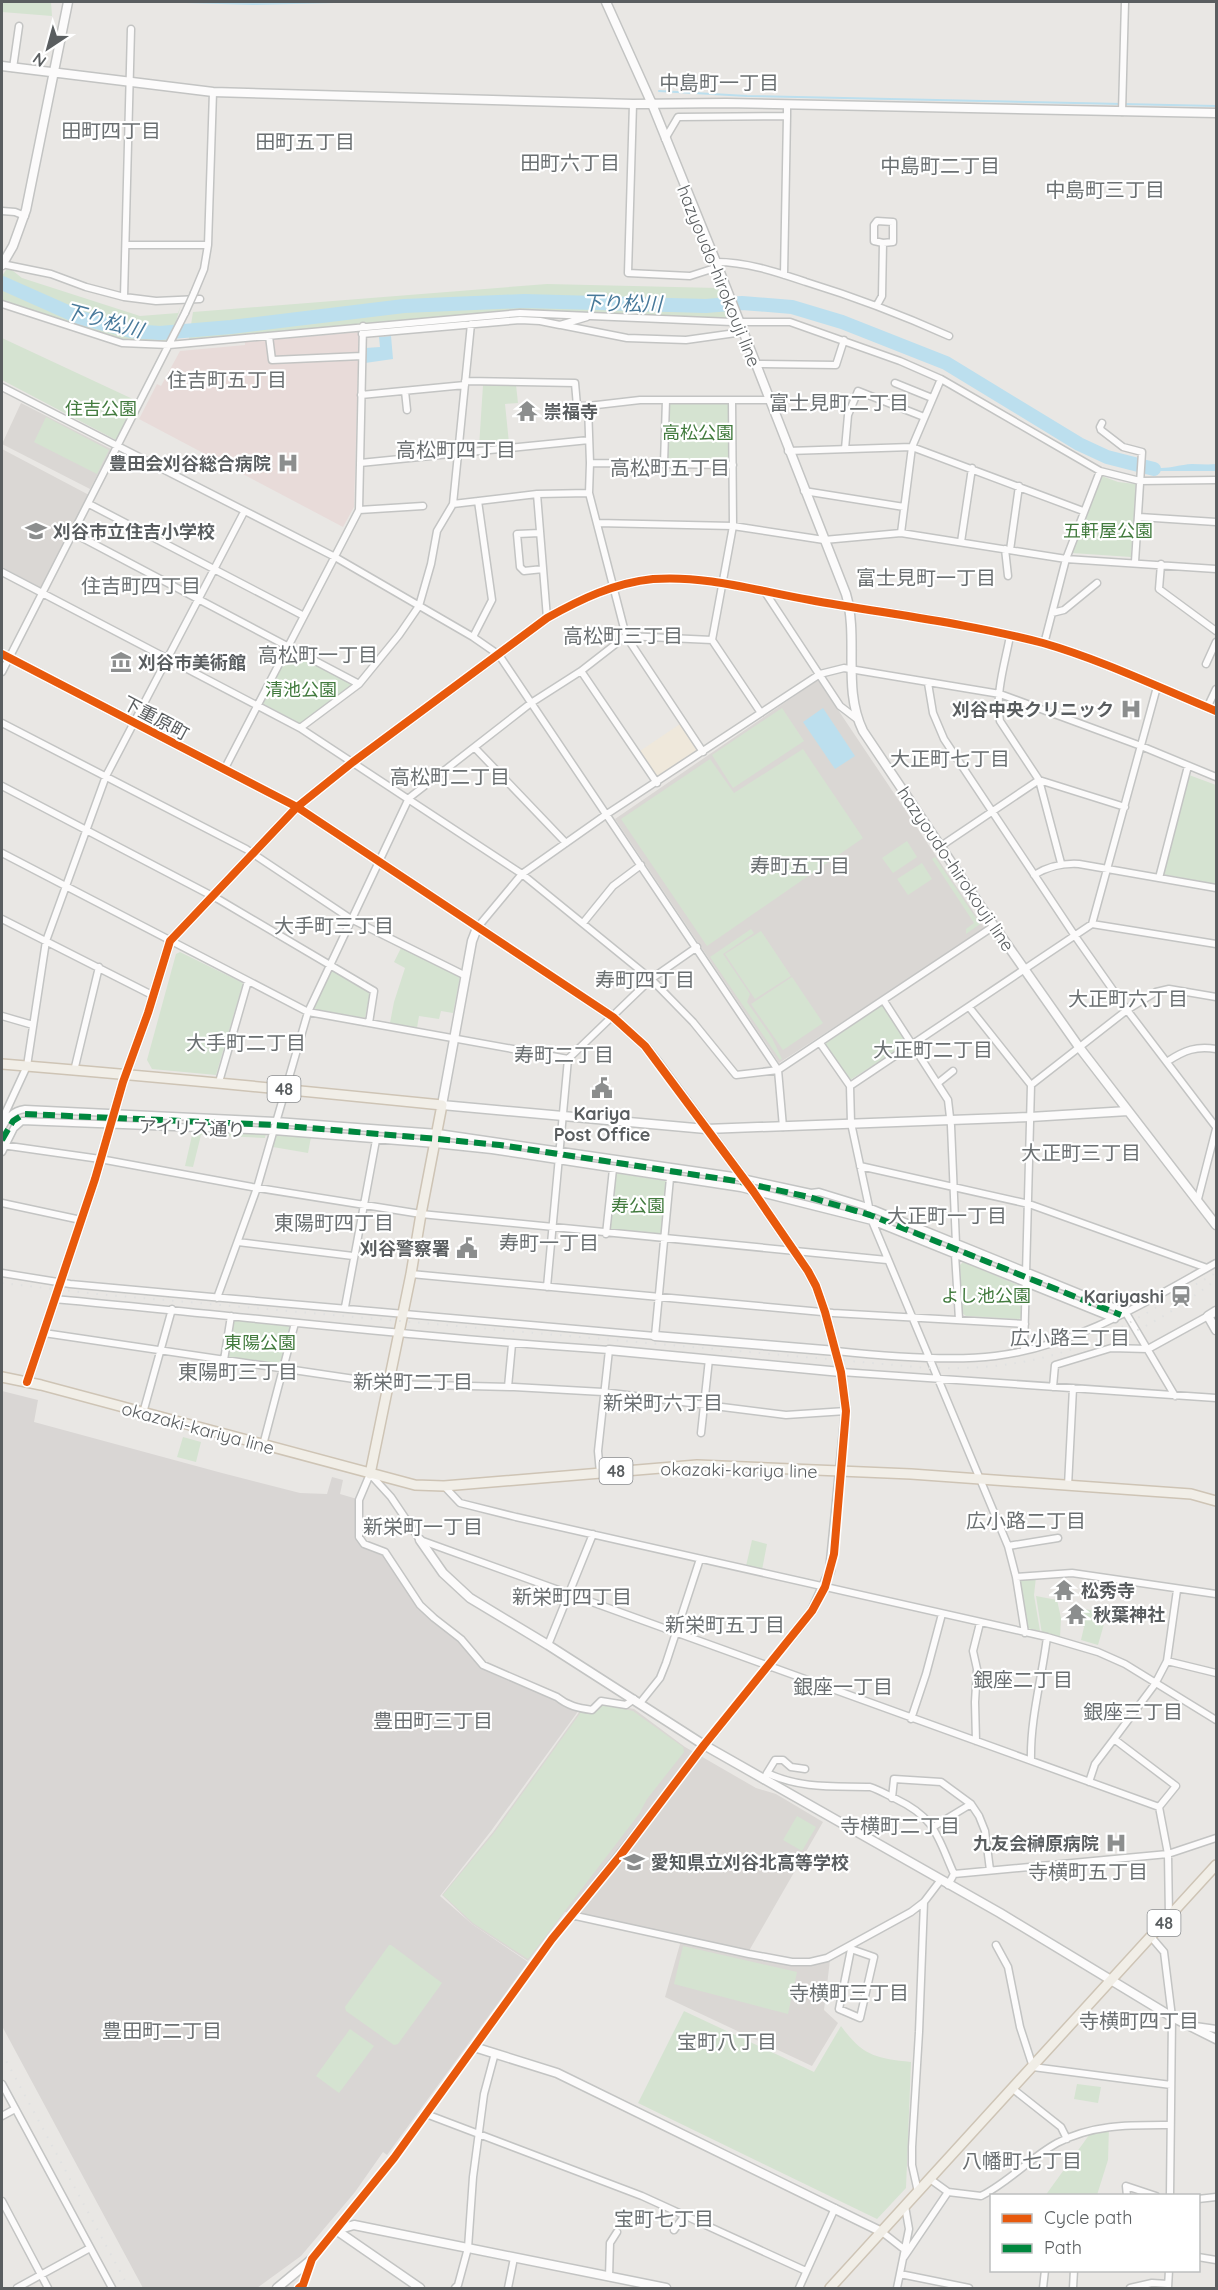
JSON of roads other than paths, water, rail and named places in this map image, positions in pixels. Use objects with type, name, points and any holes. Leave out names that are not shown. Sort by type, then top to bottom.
[{"type":"main road","name":"48","points":[[2,1064],[219,1082],[442,1105]]},
{"type":"main road","points":[[370,1474],[411,1274],[442,1105]]},
{"type":"main road","name":"okazaki-kariya line","points":[[2,1377],[415,1485],[444,1486],[697,1465],[978,1478],[1191,1494],[1216,1501]]},
{"type":"main road","name":"48","points":[[830,2289],[1152,1938],[1216,1865]]},
{"type":"street","name":"hazyoudo-hirokouji line","points":[[606,2],[652,104],[717,265],[849,608],[852,694],[863,731],[994,926],[1079,1047],[1216,1225]]},
{"type":"street","points":[[1122,111],[1125,2]]},
{"type":"street","points":[[67,6],[25,216],[13,246],[2,264],[51,274],[86,287],[124,297],[156,301],[200,298]]},
{"type":"street","points":[[13,68],[19,26]]},
{"type":"street","points":[[124,297],[131,29]]},
{"type":"street","points":[[2,66],[213,92],[633,104],[726,103],[1216,113]]},
{"type":"street","points":[[2,672],[5,656],[42,593],[89,504],[170,343],[204,269],[208,245],[213,92]]},
{"type":"street","points":[[726,103],[726,116]]},
{"type":"street","points":[[633,104],[628,273],[690,276],[717,265],[754,266],[877,305],[949,336]]},
{"type":"street","points":[[784,275],[787,104]]},
{"type":"street","points":[[665,139],[678,117],[787,116]]},
{"type":"street","points":[[2,211],[25,216]]},
{"type":"street","points":[[877,221],[893,222],[893,242],[883,243],[874,241],[874,225],[877,221]]},
{"type":"street","points":[[877,305],[882,296],[883,243]]},
{"type":"street","points":[[126,244],[208,245]]},
{"type":"street","points":[[2,304],[122,343],[170,343],[269,336],[520,312],[739,322],[790,321],[940,379],[1100,471],[1140,479],[1216,480]]},
{"type":"street","points":[[560,325],[592,315]]},
{"type":"street","points":[[362,334],[520,320],[540,321],[627,339],[686,340],[743,332]]},
{"type":"street","points":[[300,728],[359,684],[399,635],[419,606],[431,564],[437,531],[453,504],[471,324]]},
{"type":"street","points":[[224,770],[359,510],[363,326]]},
{"type":"street","points":[[269,336],[272,360],[362,356]]},
{"type":"street","points":[[754,364],[836,365],[844,340]]},
{"type":"street","points":[[901,532],[912,447],[940,379]]},
{"type":"street","points":[[361,395],[465,383],[575,383],[577,406],[666,400],[768,400]]},
{"type":"street","points":[[895,383],[932,398]]},
{"type":"street","points":[[2,387],[335,557],[473,637],[499,655],[697,946],[778,1070],[783,1127]]},
{"type":"street","points":[[405,391],[407,410]]},
{"type":"street","points":[[845,449],[848,415],[858,391],[924,417]]},
{"type":"street","points":[[664,464],[666,400]]},
{"type":"street","points":[[732,400],[734,526],[712,640],[761,713]]},
{"type":"street","points":[[588,406],[589,492],[626,636],[703,752]]},
{"type":"street","points":[[1102,423],[1101,430],[1123,447],[1142,452],[1135,562]]},
{"type":"street","points":[[360,463],[588,440]]},
{"type":"street","points":[[788,451],[912,447],[1083,511]]},
{"type":"street","points":[[590,463],[733,465]]},
{"type":"street","points":[[961,542],[972,468]]},
{"type":"street","points":[[1044,644],[1066,559],[1100,471]]},
{"type":"street","points":[[1008,576],[1007,549],[1018,486]]},
{"type":"street","points":[[804,491],[904,507]]},
{"type":"street","points":[[453,504],[537,494],[589,492]]},
{"type":"street","points":[[537,494],[547,618]]},
{"type":"street","points":[[473,637],[492,600],[478,501]]},
{"type":"street","points":[[89,504],[304,616]]},
{"type":"street","points":[[359,510],[423,506]]},
{"type":"street","points":[[2,1122],[27,1066],[46,941],[106,776],[244,512]]},
{"type":"street","points":[[1139,517],[1216,522]]},
{"type":"street","points":[[597,523],[734,526],[824,540],[901,532],[1066,559],[1216,569]]},
{"type":"street","points":[[74,533],[359,684]]},
{"type":"street","points":[[540,533],[517,534],[520,567],[524,571],[543,569]]},
{"type":"street","points":[[1161,564],[1159,589],[1216,631]]},
{"type":"street","points":[[2,572],[300,728],[522,873],[651,979],[693,1022],[736,1075],[778,1070],[994,926]]},
{"type":"street","points":[[27,1382],[170,941],[211,895],[297,807],[353,762],[547,618],[579,600],[613,586],[652,579],[692,579],[923,619],[1044,644],[1216,711]]},
{"type":"street","points":[[1052,614],[1064,610],[1097,583]]},
{"type":"street","points":[[765,592],[840,706],[858,719]]},
{"type":"street","points":[[217,1298],[257,1188],[308,1012],[409,798],[531,703],[581,671],[626,636],[712,640]]},
{"type":"street","points":[[1010,636],[1000,694],[1000,721],[1039,780],[1061,863]]},
{"type":"street","points":[[1206,664],[1216,642]]},
{"type":"street","name":"下重原町","points":[[5,656],[297,807],[613,1017],[645,1046],[753,1191],[795,1252],[816,1286],[836,1351],[846,1411],[834,1554],[825,1587],[812,1611],[788,1642]]},
{"type":"street","points":[[1128,1110],[1030,1117],[706,1129],[442,1105],[472,941],[477,928],[522,873],[820,674],[844,668],[1000,694],[1141,746],[1216,777]]},
{"type":"street","points":[[581,671],[657,783]]},
{"type":"street","points":[[928,683],[933,713],[944,739],[991,812],[1127,1010],[1168,1061],[1216,1128],[1198,1199]]},
{"type":"street","points":[[850,1086],[1092,924],[1157,687]]},
{"type":"street","points":[[1207,708],[1216,689]]},
{"type":"street","points":[[2,723],[252,853],[351,919],[466,976]]},
{"type":"street","points":[[474,748],[566,843]]},
{"type":"street","points":[[1159,878],[1188,766]]},
{"type":"street","points":[[941,846],[1039,780]]},
{"type":"street","points":[[1039,780],[1125,807]]},
{"type":"street","points":[[2,786],[211,895],[374,991],[369,1023]]},
{"type":"street","points":[[2,853],[308,1012],[568,1059]]},
{"type":"street","points":[[1034,874],[1061,863],[1216,888]]},
{"type":"street","points":[[583,923],[613,886],[641,865]]},
{"type":"street","points":[[2,919],[154,996]]},
{"type":"street","points":[[1092,924],[1216,944]]},
{"type":"street","points":[[547,1287],[568,1059],[651,979],[697,946]]},
{"type":"street","points":[[74,1071],[99,968]]},
{"type":"street","points":[[219,1082],[248,981]]},
{"type":"street","points":[[1031,1085],[1127,1010],[1156,992],[1169,989],[1216,997]]},
{"type":"street","points":[[884,1001],[948,1100],[951,1120],[956,1244]]},
{"type":"street","points":[[969,1007],[1031,1085],[1024,1350]]},
{"type":"street","points":[[2,1016],[33,1024]]},
{"type":"street","points":[[820,1043],[850,1086],[851,1123],[872,1221],[1008,1546],[1016,1577],[1025,1633]]},
{"type":"street","points":[[1168,1061],[1185,1050],[1195,1047],[1216,1048]]},
{"type":"street","points":[[938,1083],[953,1071]]},
{"type":"street","points":[[2,1128],[8,1117],[15,1111],[25,1109],[276,1121],[438,1133],[742,1178],[811,1193],[819,1192],[868,1207],[1126,1313],[1175,1396]]},
{"type":"street","name":"アイリス通り","points":[[3,1147],[14,1128],[22,1121],[274,1131],[435,1144],[558,1160],[753,1191],[872,1221],[1115,1318]]},
{"type":"street","points":[[345,1307],[376,1140]]},
{"type":"street","points":[[3,1147],[100,1160],[421,1214],[887,1260]]},
{"type":"street","points":[[1210,1152],[1216,1158]]},
{"type":"street","points":[[860,1166],[1029,1204],[1207,1268]]},
{"type":"street","points":[[606,1234],[612,1169]]},
{"type":"street","points":[[656,1336],[670,1178]]},
{"type":"street","points":[[2,1203],[81,1220]]},
{"type":"street","points":[[238,1242],[353,1256]]},
{"type":"street","points":[[955,1254],[959,1319]]},
{"type":"street","points":[[2,1273],[60,1282],[217,1298],[927,1357],[994,1356],[1061,1340],[1126,1313],[1216,1263]]},
{"type":"street","points":[[411,1274],[825,1312],[1025,1324]]},
{"type":"street","points":[[54,1299],[512,1344],[609,1350],[938,1380],[1216,1398]]},
{"type":"street","points":[[143,1413],[172,1309]]},
{"type":"street","points":[[1053,1387],[1055,1365],[1111,1348],[1149,1349],[1212,1314],[1216,1330]]},
{"type":"street","points":[[224,1360],[231,1316]]},
{"type":"street","points":[[262,1446],[295,1323]]},
{"type":"street","points":[[44,1333],[159,1352],[388,1384],[508,1386],[603,1392],[786,1415],[846,1411]]},
{"type":"street","points":[[508,1386],[512,1344]]},
{"type":"street","points":[[600,1473],[598,1451],[609,1350]]},
{"type":"street","points":[[701,1433],[709,1359]]},
{"type":"street","points":[[1068,1486],[1073,1388]]},
{"type":"street","points":[[700,1559],[660,1678],[637,1701],[626,1705],[601,1701],[592,1710],[581,1709],[567,1705],[557,1697],[483,1665],[461,1639],[420,1605],[385,1552],[364,1544],[359,1537],[359,1500],[370,1474],[391,1497],[443,1573],[470,1598],[548,1645],[637,1701],[704,1745],[766,1777],[1172,2017],[1216,2039]]},
{"type":"street","points":[[444,1486],[460,1503],[1047,1637],[1098,1652],[1125,1664],[1216,1720]]},
{"type":"street","points":[[548,1645],[593,1534]]},
{"type":"street","points":[[1008,1546],[1058,1538]]},
{"type":"street","points":[[420,1540],[1159,1807]]},
{"type":"street","points":[[1016,1577],[1072,1573],[1216,1594]]},
{"type":"street","points":[[1089,1782],[1095,1764],[1155,1683],[1167,1661],[1177,1590]]},
{"type":"street","points":[[911,1719],[942,1614]]},
{"type":"street","points":[[976,1741],[977,1669],[973,1651],[980,1623]]},
{"type":"street","points":[[1031,1760],[1030,1738],[1047,1637]]},
{"type":"street","points":[[277,2289],[312,2259],[394,2158],[571,1915],[788,1642]]},
{"type":"street","points":[[1167,1661],[1216,1673]]},
{"type":"street","points":[[1113,1739],[1176,1786],[1159,1807],[1168,1854],[1169,1918]]},
{"type":"street","points":[[766,1777],[775,1760],[783,1760],[791,1767],[806,1769]]},
{"type":"street","points":[[766,1777],[804,1786],[870,1787],[892,1798],[920,1813],[933,1827],[954,1875]]},
{"type":"street","points":[[892,1798],[894,1779],[930,1780],[941,1782],[971,1804],[985,1831],[990,1870]]},
{"type":"street","points":[[933,1827],[971,1804]]},
{"type":"street","points":[[571,1915],[792,1962],[819,1960],[850,1948],[911,1912],[954,1875],[1168,1854],[1216,1838]]},
{"type":"street","points":[[918,2192],[912,2165],[912,2147],[924,1902]]},
{"type":"street","points":[[1152,1938],[1164,1952],[1172,2017],[1170,2194]]},
{"type":"street","points":[[996,1945],[1008,1967],[1020,2027],[1033,2067],[1171,2085]]},
{"type":"street","points":[[850,1948],[874,1957],[860,2018],[839,2009],[850,1948]]},
{"type":"street","points":[[1189,2025],[1216,2029]]},
{"type":"street","points":[[474,2047],[558,2073],[835,2208],[882,2232],[905,2250]]},
{"type":"street","points":[[455,2289],[468,2248],[472,2177],[484,2094],[495,2053]]},
{"type":"street","points":[[2,2084],[112,2289]]},
{"type":"street","points":[[1013,2089],[1060,2127],[1067,2139]]},
{"type":"street","points":[[2,2116],[15,2109]]},
{"type":"street","points":[[426,2114],[604,2181],[685,2215],[806,2271]]},
{"type":"street","points":[[930,2179],[948,2192],[981,2196],[1056,2144],[1067,2139],[1107,2126],[1170,2125]]},
{"type":"street","points":[[1127,2194],[1126,2186],[1150,2194]]},
{"type":"street","points":[[904,2258],[948,2192]]},
{"type":"street","points":[[1200,2199],[1216,2197]]},
{"type":"street","points":[[2,2201],[48,2289]]},
{"type":"street","points":[[897,2289],[909,2229],[905,2206]]},
{"type":"street","points":[[799,2289],[835,2208]]},
{"type":"street","points":[[674,2230],[685,2215]]},
{"type":"street","points":[[336,2230],[354,2224],[609,2277],[629,2285],[666,2289]]},
{"type":"street","points":[[336,2230],[420,2289]]},
{"type":"street","points":[[609,2277],[610,2243],[617,2232]]},
{"type":"street","points":[[17,2289],[40,2274],[90,2248]]},
{"type":"street","points":[[1200,2257],[1216,2260]]},
{"type":"street","points":[[508,2289],[513,2258]]},
{"type":"street","points":[[303,2287],[312,2259]]},
{"type":"street","points":[[1042,2289],[1045,2272]]},
{"type":"street","points":[[1073,2289],[1074,2272]]},
{"type":"street","points":[[900,2274],[969,2289]]},
{"type":"street","points":[[1130,2289],[1152,2283],[1168,2286]]},
{"type":"water","points":[[153,2],[374,2],[253,5]]},
{"type":"water","points":[[391,336],[393,359],[365,363],[365,348],[380,347],[379,337]]},
{"type":"water","points":[[1143,463],[1156,468],[1216,464],[1216,471],[1143,471]]},
{"type":"water","points":[[823,708],[855,756],[835,769],[803,722]]},
{"type":"waterway","points":[[659,91],[747,96],[1216,106]]},
{"type":"waterway","name":"下り松川","points":[[2,283],[81,318],[131,331],[160,333],[231,327],[404,306],[524,301],[706,306],[742,303],[792,307],[842,322],[946,363],[1079,444],[1107,457],[1154,469]]},
{"type":"railway","points":[[2,1283],[97,1294],[928,1368],[952,1368],[1022,1362],[1068,1351],[1112,1332],[1216,1273]]},
{"type":"railway","points":[[1102,1344],[1131,1333],[1159,1318],[1212,1283]]},
{"type":"railway","points":[[2,2053],[129,2288]]},
{"type":"place","name":"崇福寺","points":[[527,411]]},
{"type":"place","name":"豊田会刈谷総合病院","points":[[288,463]]},
{"type":"place","name":"刈谷市立住吉小学校","points":[[36,531]]},
{"type":"place","name":"刈谷市美術館","points":[[121,662]]},
{"type":"place","name":"刈谷中央クリニック","points":[[1131,709]]},
{"type":"place","name":"Kariya Post Office","points":[[602,1088]]},
{"type":"place","name":"刈谷警察署","points":[[467,1248]]},
{"type":"place","name":"Kariyashi","points":[[1181,1296]]},
{"type":"place","name":"松秀寺","points":[[1064,1590]]},
{"type":"place","name":"秋葉神社","points":[[1076,1614]]},
{"type":"place","name":"九友会榊原病院","points":[[1116,1843]]},
{"type":"place","name":"愛知県立刈谷北高等学校","points":[[634,1862]]},
{"type":"district","name":"中島町一丁目","points":[[719,82]]},
{"type":"district","name":"田町四丁目","points":[[111,130]]},
{"type":"district","name":"田町五丁目","points":[[305,141]]},
{"type":"district","name":"田町六丁目","points":[[570,162]]},
{"type":"district","name":"中島町二丁目","points":[[940,165]]},
{"type":"district","name":"中島町三丁目","points":[[1105,189]]},
{"type":"district","name":"住吉町五丁目","points":[[227,379]]},
{"type":"district","name":"富士見町二丁目","points":[[839,402]]},
{"type":"district","name":"高松町四丁目","points":[[456,449]]},
{"type":"district","name":"高松町五丁目","points":[[670,467]]},
{"type":"district","name":"富士見町一丁目","points":[[926,577]]},
{"type":"district","name":"住吉町四丁目","points":[[141,585]]},
{"type":"district","name":"高松町三丁目","points":[[623,635]]},
{"type":"district","name":"高松町一丁目","points":[[318,654]]},
{"type":"district","name":"大正町七丁目","points":[[950,758]]},
{"type":"district","name":"高松町二丁目","points":[[450,776]]},
{"type":"district","name":"寿町五丁目","points":[[800,865]]},
{"type":"district","name":"大手町三丁目","points":[[334,925]]},
{"type":"district","name":"寿町四丁目","points":[[645,979]]},
{"type":"district","name":"大正町六丁目","points":[[1128,998]]},
{"type":"district","name":"大手町二丁目","points":[[246,1042]]},
{"type":"district","name":"大正町二丁目","points":[[933,1049]]},
{"type":"district","name":"寿町二丁目","points":[[564,1054]]},
{"type":"district","name":"大正町三丁目","points":[[1081,1152]]},
{"type":"district","name":"大正町一丁目","points":[[947,1215]]},
{"type":"district","name":"東陽町四丁目","points":[[334,1222]]},
{"type":"district","name":"寿町一丁目","points":[[549,1242]]},
{"type":"district","name":"広小路三丁目","points":[[1070,1337]]},
{"type":"district","name":"東陽町三丁目","points":[[238,1371]]},
{"type":"district","name":"新栄町二丁目","points":[[413,1381]]},
{"type":"district","name":"新栄町六丁目","points":[[663,1402]]},
{"type":"district","name":"広小路二丁目","points":[[1026,1520]]},
{"type":"district","name":"新栄町一丁目","points":[[423,1526]]},
{"type":"district","name":"新栄町四丁目","points":[[572,1596]]},
{"type":"district","name":"新栄町五丁目","points":[[725,1624]]},
{"type":"district","name":"銀座二丁目","points":[[1023,1679]]},
{"type":"district","name":"銀座一丁目","points":[[843,1686]]},
{"type":"district","name":"銀座三丁目","points":[[1133,1711]]},
{"type":"district","name":"豊田町三丁目","points":[[433,1720]]},
{"type":"district","name":"寺横町二丁目","points":[[900,1825]]},
{"type":"district","name":"寺横町五丁目","points":[[1088,1871]]},
{"type":"district","name":"寺横町三丁目","points":[[849,1992]]},
{"type":"district","name":"寺横町四丁目","points":[[1139,2020]]},
{"type":"district","name":"豊田町二丁目","points":[[162,2030]]},
{"type":"district","name":"宝町八丁目","points":[[727,2041]]},
{"type":"district","name":"八幡町七丁目","points":[[1022,2160]]},
{"type":"district","name":"宝町七丁目","points":[[664,2218]]},
{"type":"park label","name":"住吉公園","points":[[101,408]]},
{"type":"park label","name":"高松公園","points":[[698,432]]},
{"type":"park label","name":"五軒屋公園","points":[[1108,530]]},
{"type":"park label","name":"清池公園","points":[[301,689]]},
{"type":"park label","name":"寿公園","points":[[638,1205]]},
{"type":"park label","name":"よし池公園","points":[[986,1295]]},
{"type":"park label","name":"東陽公園","points":[[260,1342]]}]
